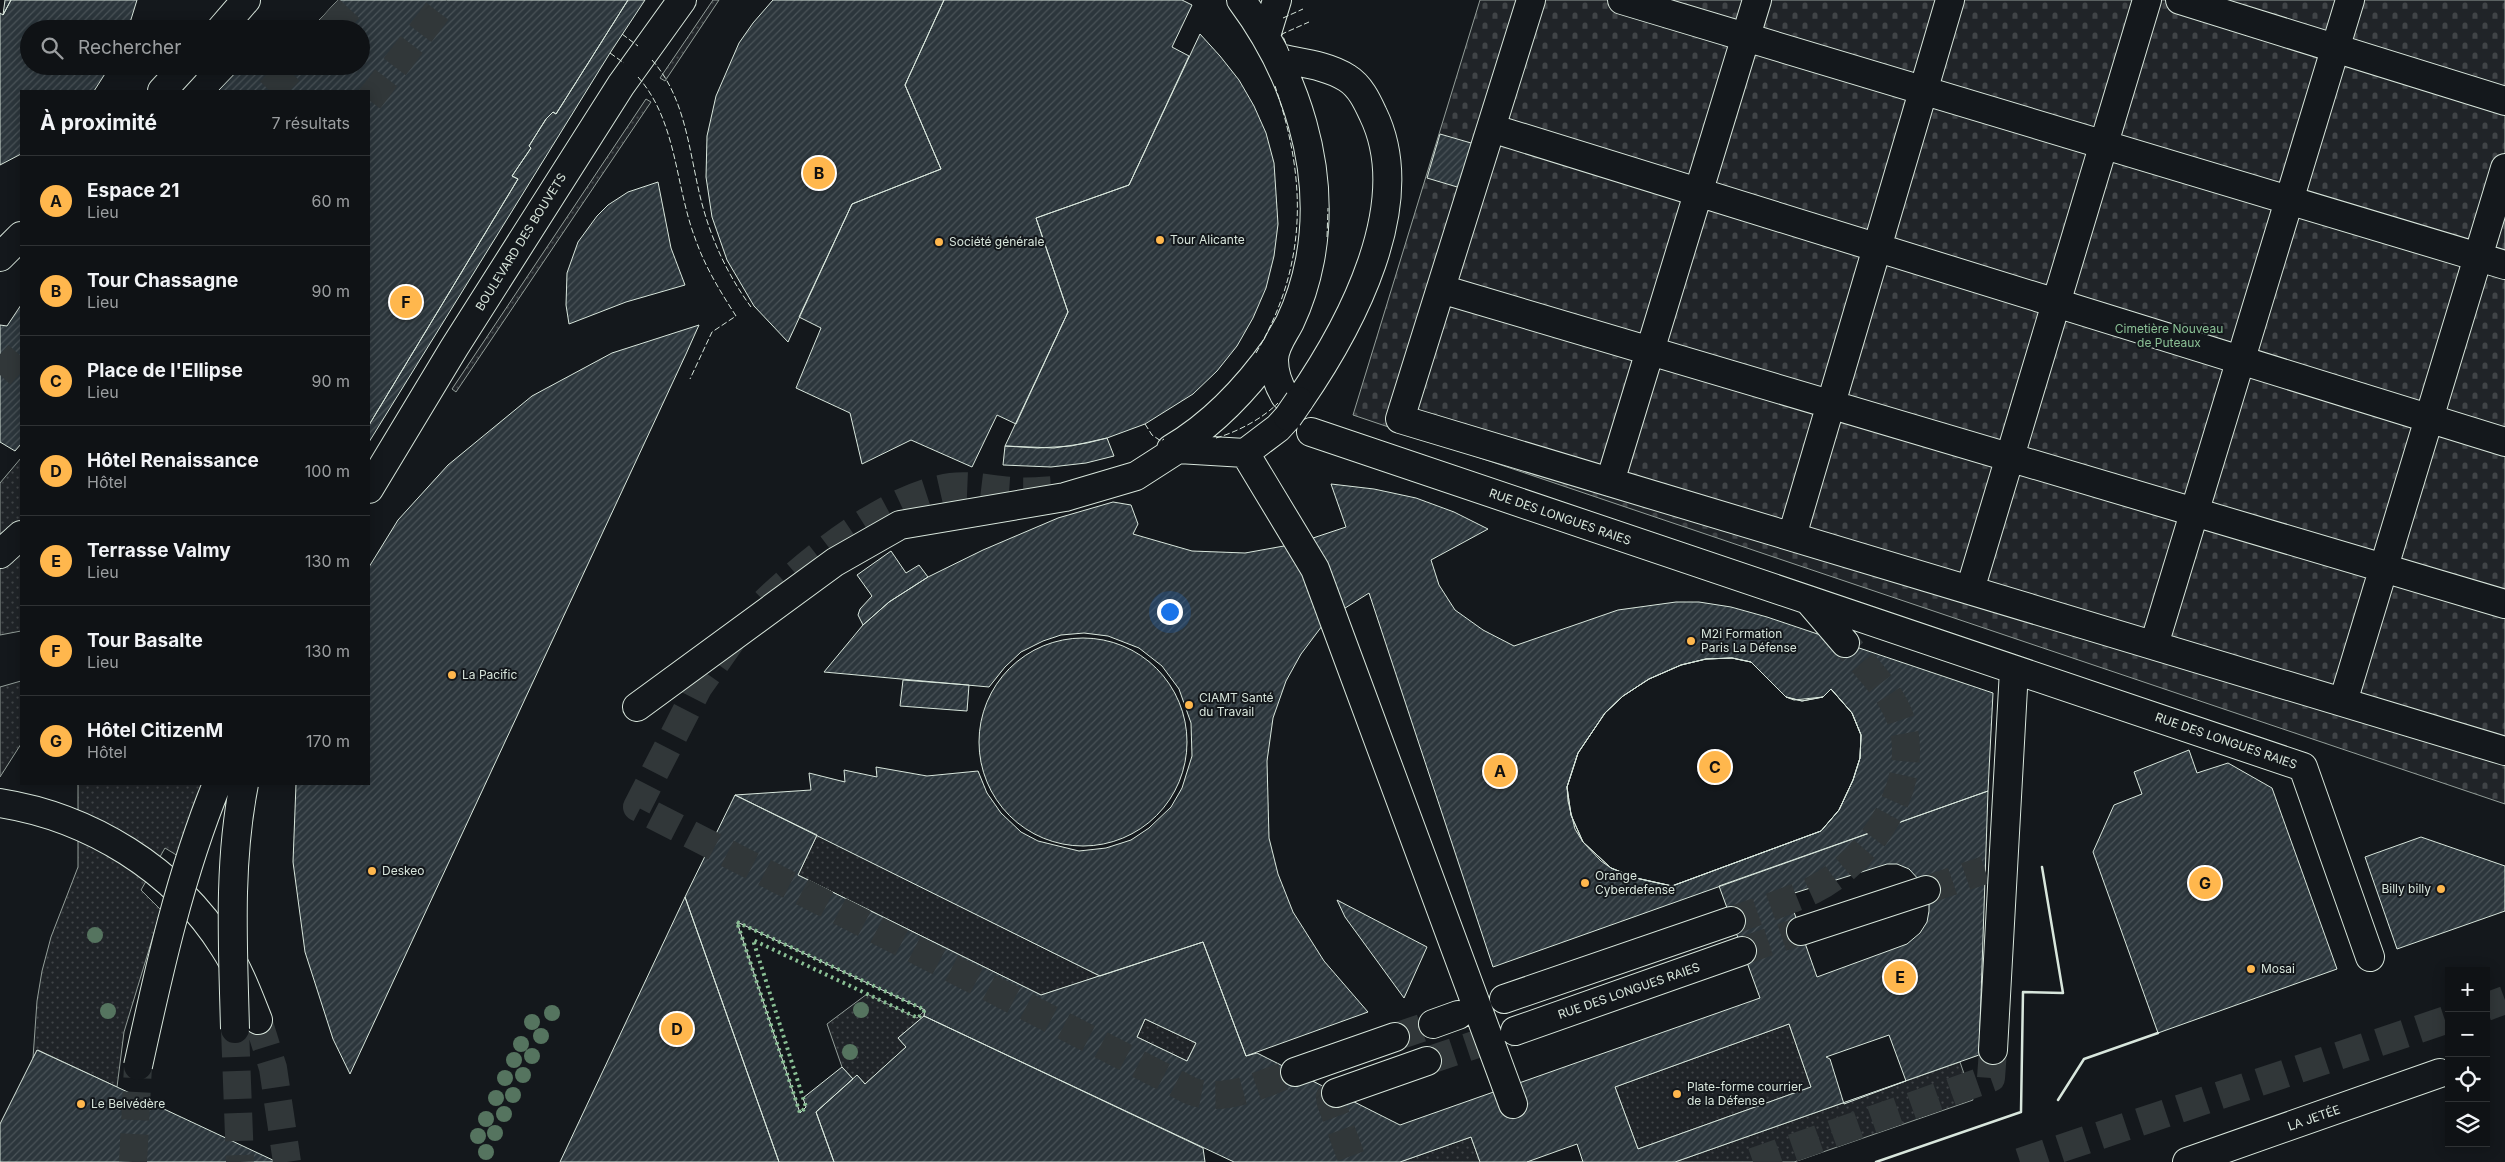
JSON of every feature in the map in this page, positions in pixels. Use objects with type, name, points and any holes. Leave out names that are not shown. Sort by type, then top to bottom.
[{"type":"street","points":[[229,20],[246,0]]},
{"type":"street","name":"BOULEVARD DES BOUVETS","points":[[370,487],[449,356],[616,93],[682,0]]},
{"type":"street","points":[[1171,449],[1197,432],[1224,410],[1250,381],[1277,346],[1297,303],[1310,262],[1315,196],[1306,138],[1290,86],[1272,47],[1241,0]]},
{"type":"street","points":[[1272,47],[1277,0]]},
{"type":"street","points":[[1531,0],[1400,419],[2505,751]]},
{"type":"street","points":[[1622,0],[2505,265]]},
{"type":"street","points":[[1610,482],[1757,0]]},
{"type":"street","points":[[1792,536],[1950,0]]},
{"type":"street","points":[[1970,590],[2147,0]]},
{"type":"street","points":[[2180,0],[2505,101]]},
{"type":"street","points":[[2154,645],[2350,0]]},
{"type":"street","points":[[637,707],[835,562],[900,526],[1065,497],[1136,476],[1178,449],[1245,453],[1278,428],[1291,404],[1333,351],[1360,298],[1381,229],[1386,200],[1386,170],[1384,141],[1365,98],[1356,85],[1347,77],[1272,47]]},
{"type":"street","points":[[163,90],[177,75]]},
{"type":"street","points":[[1491,128],[2505,442]]},
{"type":"street","points":[[2343,702],[2505,168]]},
{"type":"street","points":[[0,257],[20,237]]},
{"type":"street","points":[[1441,289],[2505,604]]},
{"type":"street","points":[[1277,346],[1274,360],[1275,370],[1291,404]]},
{"type":"street","name":"RUE DES LONGUES RAIES","points":[[1311,432],[2303,767],[2370,957]]},
{"type":"street","points":[[1245,453],[1315,568],[1513,1104]]},
{"type":"street","points":[[0,554],[20,536]]},
{"type":"street","points":[[1808,601],[1845,644]]},
{"type":"street","points":[[1993,1050],[1994,867],[2014,670]]},
{"type":"street","points":[[138,1066],[166,942],[197,835],[217,785]]},
{"type":"street","points":[[0,803],[47,812],[98,833],[152,870],[182,896],[210,926],[225,948],[242,979],[243,982],[247,1024],[242,979],[232,900],[238,815],[244,785]]},
{"type":"street","points":[[1801,931],[1926,890]]},
{"type":"street","points":[[1504,1000],[1731,921]]},
{"type":"street","name":"RUE DES LONGUES RAIES","points":[[1515,1031],[1742,951]]},
{"type":"street","points":[[1433,1024],[1458,1015]]},
{"type":"street","points":[[1295,1072],[1396,1037]]},
{"type":"street","points":[[1336,1093],[1426,1061]]},
{"type":"street","name":"LA JETÉE","points":[[2187,1162],[2440,1073]]},
{"type":"green space","points":[[713,0],[719,0],[665,81],[660,78]]},
{"type":"green space","name":"Cimetière Nouveau de Puteaux","points":[[1480,0],[2505,0],[2505,804],[1353,415]]},
{"type":"green space","points":[[646,99],[651,102],[456,392],[452,389]]},
{"type":"green space","points":[[20,459],[20,631],[0,635],[0,483]]},
{"type":"green space","points":[[20,681],[20,746],[0,777],[0,687]]},
{"type":"green space","points":[[78,785],[205,785],[178,856],[165,848],[141,890],[161,910],[124,1032],[117,1087],[38,1050],[33,1058],[37,1001],[42,971],[51,937],[78,867]]},
{"type":"green space","points":[[817,835],[1100,976],[1041,995],[798,875]]},
{"type":"green space","points":[[867,994],[917,1018],[925,1010],[924,1016],[898,1038],[906,1047],[865,1084],[857,1075],[853,1079],[842,1067],[827,1024]]},
{"type":"green space","points":[[1145,1019],[1196,1043],[1187,1061],[1137,1037]]},
{"type":"green space","points":[[1789,1024],[1811,1087],[1638,1149],[1615,1087]]},
{"type":"green space","points":[[1960,1062],[1973,1100],[1794,1162],[1675,1162]]},
{"type":"green space","points":[[1471,1137],[1480,1162],[1400,1162]]},
{"type":"building","points":[[5,0],[11,0],[3,15]]},
{"type":"building","points":[[11,0],[137,0],[131,20],[20,20],[20,75],[104,75],[95,90],[20,90],[20,155],[0,165],[0,13],[3,15]]},
{"type":"building","points":[[338,0],[628,0],[556,114],[553,112],[546,119],[529,146],[531,148],[512,176],[518,179],[370,423],[370,90],[219,90],[233,75],[370,75],[370,20],[319,20]]},
{"type":"building","points":[[628,0],[645,0],[610,53],[370,440],[370,423],[518,179],[512,176],[531,148],[529,146],[546,119],[553,112],[556,114]]},
{"type":"building","points":[[773,0],[944,0],[905,85],[941,169],[852,204],[788,342],[754,306],[727,260],[712,217],[706,177],[707,136],[716,96],[739,43]]},
{"type":"building","name":"Société générale","points":[[944,0],[1182,0],[1192,5],[1172,47],[1189,56],[1129,185],[1036,218],[1068,312],[1016,424],[997,415],[972,467],[911,440],[862,464],[850,413],[796,388],[821,328],[799,317],[852,204],[941,169],[905,85]]},
{"type":"building","name":"Tour Alicante","points":[[1200,34],[1239,80],[1254,106],[1266,133],[1274,163],[1278,224],[1274,256],[1266,288],[1253,318],[1237,346],[1217,371],[1193,394],[1145,424],[1107,438],[1071,446],[1038,448],[1005,446],[1068,312],[1036,218],[1129,185]]},
{"type":"building","points":[[1440,134],[1478,145],[1464,189],[1427,178]]},
{"type":"building","points":[[658,182],[671,248],[685,285],[626,302],[569,324],[566,305],[567,273],[578,242],[597,216],[608,205],[628,192]]},
{"type":"building","points":[[20,306],[20,445],[15,451],[0,442],[0,325],[7,326]]},
{"type":"building","name":"La Pacific","points":[[699,325],[350,1074],[333,1039],[305,952],[293,862],[296,785],[370,785],[370,565],[398,520],[448,465],[532,396],[612,353]]},
{"type":"building","points":[[1107,438],[1114,456],[1086,463],[1051,467],[1003,465],[1005,446],[1054,448]]},
{"type":"building","points":[[1331,484],[1374,489],[1416,498],[1454,512],[1488,529],[1431,560],[1439,585],[1455,610],[1483,630],[1514,646],[1618,610],[1676,602],[1699,602],[1731,607],[1767,617],[1993,693],[1988,791],[1493,967],[1369,593],[1342,610],[1322,626],[1301,654],[1286,681],[1273,718],[1267,761],[1269,838],[1278,874],[1293,912],[1324,961],[1368,1012],[1246,1056],[1203,942],[1100,976],[735,795],[811,790],[809,773],[845,782],[844,770],[877,777],[876,767],[927,776],[978,771],[987,793],[1001,813],[1021,832],[1038,841],[1079,851],[1106,848],[1131,840],[1149,828],[1171,807],[1182,788],[1192,756],[1191,723],[1179,689],[1162,666],[1139,648],[1108,636],[1084,633],[1061,635],[1043,641],[1021,652],[1005,667],[989,687],[824,672],[863,625],[889,602],[928,577],[983,550],[1058,518],[1113,502],[1131,505],[1138,524],[1133,534],[1192,551],[1245,553],[1295,544],[1346,527]],"holes":[[[1732,658],[1751,662],[1786,697],[1794,700],[1823,697],[1831,689],[1852,713],[1861,735],[1860,758],[1853,780],[1839,810],[1821,831],[1672,886],[1636,878],[1611,868],[1601,861],[1583,842],[1575,829],[1568,801],[1567,787],[1578,753],[1605,713],[1623,696],[1649,679],[1681,665],[1706,659]]]},
{"type":"building","points":[[891,551],[906,573],[919,565],[928,577],[889,602],[863,625],[858,615],[860,609],[872,596],[857,575]]},
{"type":"building","points":[[1073,638],[1093,638],[1113,642],[1132,650],[1157,668],[1170,684],[1179,702],[1187,732],[1183,772],[1179,782],[1170,800],[1157,816],[1141,829],[1113,842],[1093,846],[1073,846],[1053,842],[1034,834],[1017,823],[1002,808],[991,791],[983,772],[979,752],[979,732],[983,712],[991,693],[1002,676],[1017,661],[1034,650],[1053,642]]},
{"type":"building","points":[[1732,658],[1751,662],[1786,697],[1802,701],[1823,697],[1831,689],[1852,713],[1861,735],[1860,758],[1853,780],[1839,810],[1821,831],[1672,886],[1636,878],[1611,868],[1583,842],[1571,815],[1567,787],[1578,753],[1605,713],[1623,696],[1649,679],[1681,665],[1706,659]]},
{"type":"building","points":[[1732,658],[1751,662],[1786,697],[1802,701],[1823,697],[1831,689],[1852,713],[1861,735],[1860,758],[1853,780],[1839,810],[1821,831],[1672,886],[1636,878],[1611,868],[1583,842],[1571,815],[1567,787],[1578,753],[1605,713],[1623,696],[1649,679],[1681,665],[1706,659]]},
{"type":"building","points":[[903,680],[969,685],[967,711],[900,706]]},
{"type":"building","points":[[2189,750],[2197,773],[2228,763],[2272,788],[2337,969],[2158,1033],[2093,852],[2114,805],[2142,794],[2134,772]]},
{"type":"building","points":[[1988,791],[1979,1055],[1675,1162],[1480,1162],[1471,1137],[1400,1162],[1234,1162],[924,1016],[925,1010],[737,922],[800,1113],[806,1107],[803,1098],[842,1067],[853,1079],[816,1112],[834,1162],[779,1162],[685,897],[735,795],[817,835],[798,875],[1041,995],[1203,942],[1246,1056],[1257,1053],[1400,1125],[1760,998],[1719,886]],"holes":[[[1887,864],[1897,864],[1909,869],[1921,882],[1929,901],[1927,922],[1920,933],[1907,944],[1817,977],[1788,895]],[[1145,1019],[1196,1043],[1187,1061],[1137,1037]],[[1789,1024],[1811,1087],[1638,1149],[1615,1087]]]},
{"type":"building","name":"Billy billy","points":[[2421,837],[2505,866],[2505,911],[2397,949],[2365,857]]},
{"type":"building","points":[[685,897],[779,1162],[560,1162]]},
{"type":"building","points":[[1337,900],[1427,947],[1404,998],[1345,917]]},
{"type":"building","points":[[924,1016],[1203,1148],[1205,1162],[834,1162],[816,1112],[857,1075],[865,1084],[906,1047],[898,1038]]},
{"type":"building","points":[[1889,1035],[1906,1081],[1844,1104],[1830,1059],[1826,1057]]},
{"type":"building","name":"Le Belvédère","points":[[37,1050],[277,1162],[0,1162],[0,1124]]},
{"type":"building","points":[[1577,1144],[1583,1162],[1527,1162]]},
{"type":"tunnel","points":[[338,20],[357,0]]},
{"type":"tunnel","points":[[370,99],[446,0]]},
{"type":"tunnel","points":[[271,90],[285,75]]},
{"type":"tunnel","points":[[0,375],[20,353]]},
{"type":"tunnel","points":[[765,602],[804,567],[852,531],[902,502],[927,492],[959,486],[1017,491],[1054,490]]},
{"type":"tunnel","points":[[732,640],[698,688],[637,807],[1191,1091],[1204,1094],[1230,1094],[1295,1072]]},
{"type":"tunnel","points":[[1731,921],[1813,890],[1834,877],[1853,861],[1871,841],[1886,819],[1898,795],[1904,770],[1906,745],[1901,720],[1884,689],[1845,643]]},
{"type":"tunnel","points":[[1926,890],[1985,870]]},
{"type":"tunnel","points":[[1742,951],[1801,931]]},
{"type":"tunnel","points":[[2490,1006],[2505,1000]]},
{"type":"tunnel","points":[[258,1020],[273,1068],[287,1162]]},
{"type":"tunnel","points":[[2020,1162],[2445,1020]]},
{"type":"tunnel","points":[[1395,1037],[1433,1024]]},
{"type":"tunnel","points":[[235,1029],[240,1162]]},
{"type":"tunnel","points":[[1427,1061],[1513,1032]]},
{"type":"tunnel","points":[[1753,1162],[1991,1078],[1993,1050]]},
{"type":"tunnel","points":[[133,1162],[138,1066]]},
{"type":"tunnel","points":[[1336,1093],[1330,1097],[1331,1103],[1353,1162]]},
{"type":"hedge","points":[[737,922],[925,1010],[918,1018],[753,940],[806,1107],[800,1113],[737,922]]},
{"type":"fence","points":[[1283,18],[1303,9]]},
{"type":"fence","points":[[1289,51],[1282,34],[1309,22]]},
{"type":"fence","points":[[622,34],[638,46]]},
{"type":"fence","points":[[610,53],[624,63]]},
{"type":"fence","points":[[652,60],[663,75],[679,108],[685,126],[701,200],[715,242],[734,282],[751,307]]},
{"type":"fence","points":[[638,77],[651,94],[661,113],[674,154],[688,218],[703,259],[736,316],[712,332],[690,379]]},
{"type":"fence","points":[[1256,353],[1273,320],[1285,287],[1293,255],[1297,222],[1297,189],[1293,155],[1286,121],[1275,86]]},
{"type":"fence","points":[[1327,237],[1328,208]]},
{"type":"fence","points":[[1216,438],[1249,424],[1278,403]]},
{"type":"fence","points":[[1145,424],[1152,435],[1161,441],[1164,439]]},
{"type":"wall","points":[[1876,1162],[2021,1112],[2023,992],[2063,993],[2042,867]]},
{"type":"wall","points":[[2058,1100],[2084,1059],[2158,1033]]},
{"type":"place","name":"Tour Chassagne","points":[[819,173]]},
{"type":"place","name":"Tour Alicante","points":[[1160,240]]},
{"type":"place","name":"Société générale","points":[[939,242]]},
{"type":"place","name":"Tour Basalte","points":[[406,302]]},
{"type":"place","name":"M2i Formation Paris La Défense","points":[[1691,641]]},
{"type":"place","name":"La Pacific","points":[[452,675]]},
{"type":"place","name":"CIAMT Santé du Travail","points":[[1189,705]]},
{"type":"place","name":"Place de l'Ellipse","points":[[1715,767]]},
{"type":"place","name":"Espace 21","points":[[1500,771]]},
{"type":"place","name":"Deskeo","points":[[372,871]]},
{"type":"place","name":"Orange Cyberdefense","points":[[1585,883]]},
{"type":"place","name":"Hôtel CitizenM","points":[[2205,883]]},
{"type":"place","name":"Billy billy","points":[[2441,889]]},
{"type":"place","name":"Mosai","points":[[2251,969]]},
{"type":"place","name":"Terrasse Valmy","points":[[1900,977]]},
{"type":"place","name":"Hôtel Renaissance","points":[[677,1029]]},
{"type":"place","name":"Plate-forme courrier de la Défense","points":[[1677,1094]]},
{"type":"place","name":"Le Belvédère","points":[[81,1104]]}]
